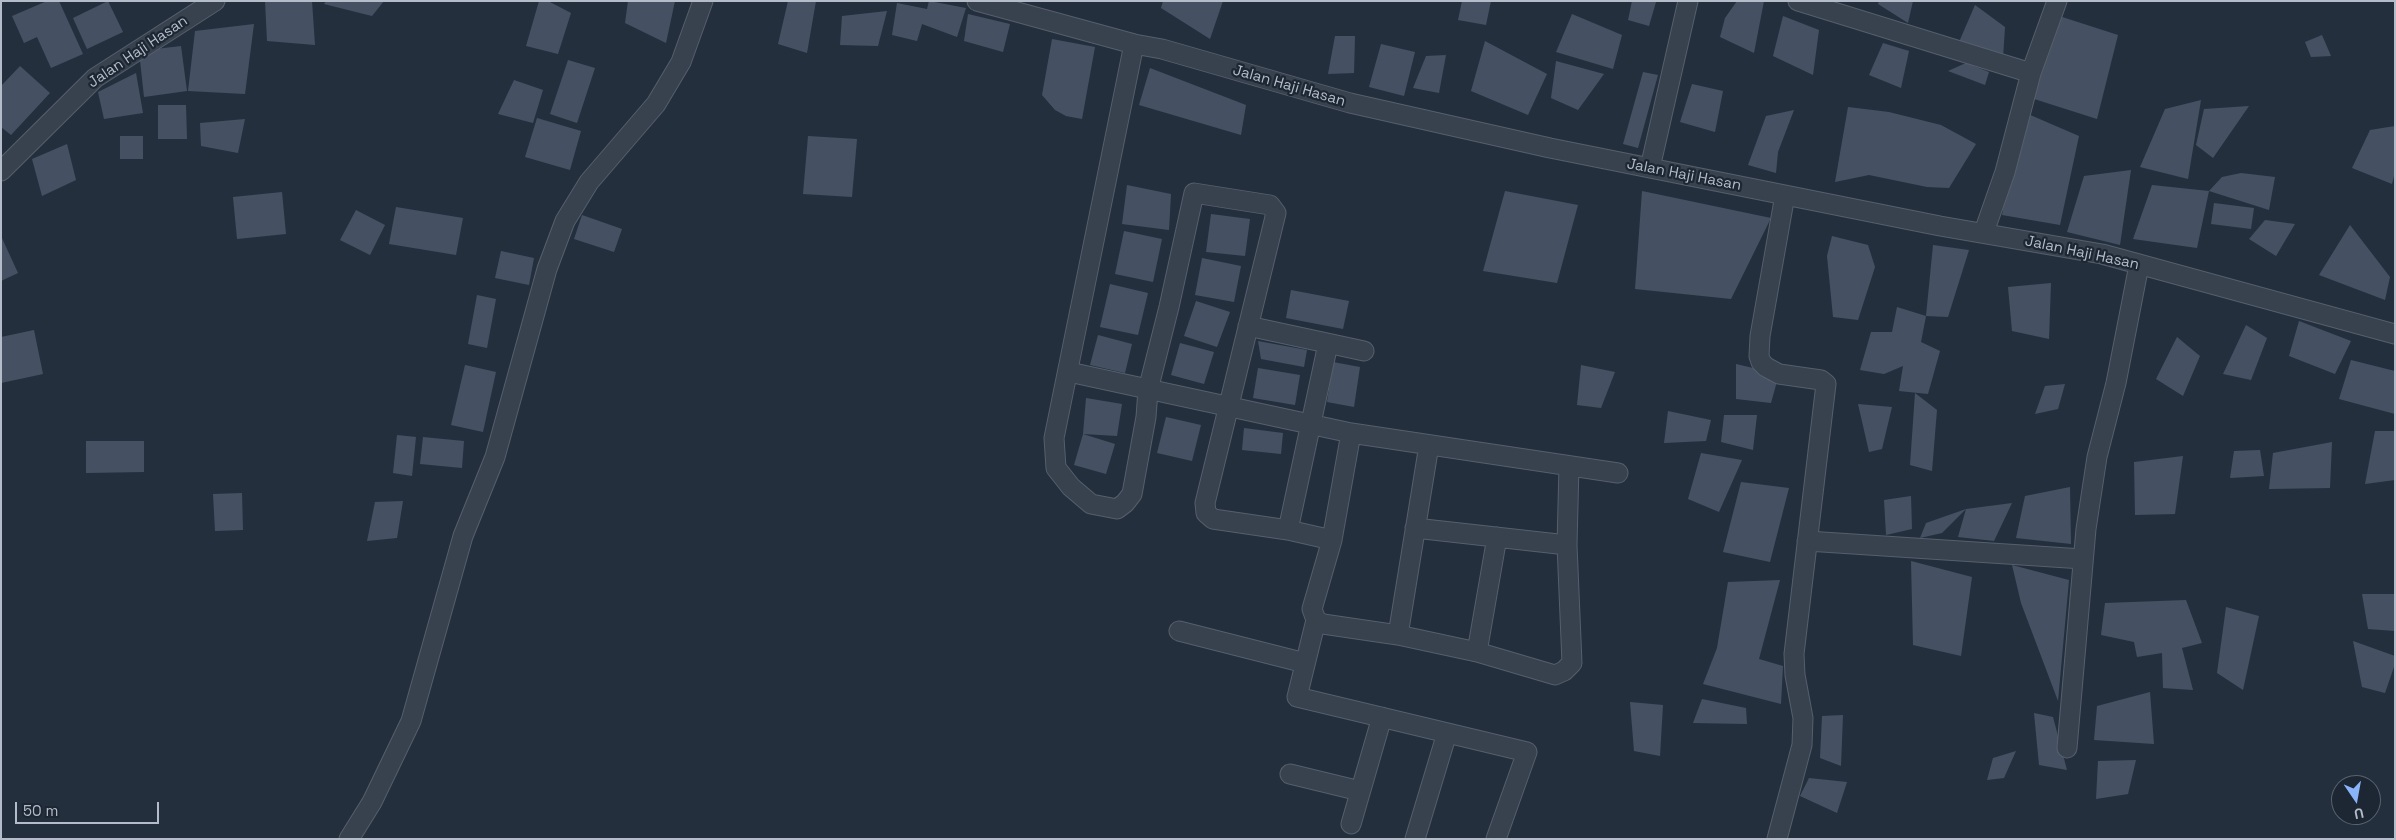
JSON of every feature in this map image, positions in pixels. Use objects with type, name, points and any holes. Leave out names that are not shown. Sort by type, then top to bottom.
[{"type":"street","name":"Jalan Haji Hasan","points":[[1,171],[95,78],[214,1]]},
{"type":"street","points":[[349,839],[372,802],[411,721],[462,536],[495,457],[546,269],[565,221],[589,182],[656,104],[681,62],[703,1]]},
{"type":"street","name":"Jalan Haji Hasan","points":[[977,1],[1134,44],[1162,49],[1350,103],[1650,168],[1940,226],[1984,232],[2102,254],[2395,334]]},
{"type":"street","points":[[1650,168],[1688,1]]},
{"type":"street","points":[[1798,1],[2031,73]]},
{"type":"street","points":[[1984,232],[2005,172],[2031,73],[2057,1]]},
{"type":"street","points":[[1134,44],[1054,438],[1056,468],[1071,487],[1091,504],[1117,509],[1125,504],[1132,494],[1146,417],[1148,390],[1169,307],[1194,193],[1270,204],[1276,213],[1205,503],[1206,513],[1213,519],[1288,530],[1332,540]]},
{"type":"street","points":[[1777,839],[1802,745],[1803,718],[1795,675],[1794,654],[1826,384],[1821,380],[1779,374],[1761,362],[1760,336],[1785,195]]},
{"type":"street","points":[[2067,748],[2084,559],[2096,457],[2116,383],[2139,265]]},
{"type":"street","points":[[1248,326],[1364,351]]},
{"type":"street","points":[[1288,530],[1328,344]]},
{"type":"street","points":[[1068,372],[1229,406],[1310,426],[1618,473]]},
{"type":"street","points":[[1351,433],[1332,540],[1312,609],[1316,620],[1297,697],[1527,752],[1496,839]]},
{"type":"street","points":[[1398,635],[1429,445]]},
{"type":"street","points":[[1316,620],[1323,624],[1398,635],[1477,652],[1555,675],[1572,662],[1567,545],[1569,466]]},
{"type":"street","points":[[1415,528],[1567,545]]},
{"type":"street","points":[[1477,652],[1497,537]]},
{"type":"street","points":[[1807,541],[2084,559]]},
{"type":"street","points":[[1179,631],[1305,663]]},
{"type":"street","points":[[1351,824],[1382,717]]},
{"type":"street","points":[[1415,839],[1447,733]]},
{"type":"street","points":[[1290,774],[1360,791]]},
{"type":"building","points":[[47,1],[59,1],[83,54],[51,68],[37,37],[24,43],[12,16]]},
{"type":"building","points":[[108,1],[123,32],[87,49],[73,18]]},
{"type":"building","points":[[265,1],[312,1],[315,45],[267,41]]},
{"type":"building","points":[[326,1],[384,1],[372,16],[324,4]]},
{"type":"building","points":[[539,1],[548,1],[571,13],[558,54],[526,46]]},
{"type":"building","points":[[628,1],[675,1],[666,43],[625,23]]},
{"type":"building","points":[[788,1],[816,1],[807,53],[778,44]]},
{"type":"building","points":[[929,1],[966,8],[957,37],[922,24],[917,41],[892,35],[897,3],[927,9]]},
{"type":"building","points":[[1163,1],[1223,1],[1210,39],[1161,8]]},
{"type":"building","points":[[1462,1],[1491,1],[1486,25],[1458,20]]},
{"type":"building","points":[[1632,1],[1656,2],[1649,26],[1628,20]]},
{"type":"building","points":[[1737,1],[1764,1],[1754,53],[1720,37],[1725,18]]},
{"type":"building","points":[[1879,1],[1913,1],[1908,23],[1878,4]]},
{"type":"building","points":[[1975,5],[2005,27],[2003,58],[1959,42]]},
{"type":"building","points":[[887,11],[878,46],[840,45],[842,16]]},
{"type":"building","points":[[968,14],[1010,24],[1003,52],[964,41]]},
{"type":"building","points":[[1572,14],[1622,35],[1613,69],[1556,52]]},
{"type":"building","points":[[2056,15],[2118,35],[2097,119],[2031,98]]},
{"type":"building","points":[[1783,16],[1819,30],[1813,75],[1773,56]]},
{"type":"building","points":[[254,24],[245,94],[188,91],[195,31]]},
{"type":"building","points":[[2322,35],[2331,56],[2311,57],[2305,42]]},
{"type":"building","points":[[1335,36],[1355,36],[1354,73],[1328,74]]},
{"type":"building","points":[[1052,39],[1095,47],[1082,119],[1066,116],[1055,110],[1042,95]]},
{"type":"building","points":[[1485,41],[1547,74],[1528,115],[1471,91]]},
{"type":"building","points":[[1883,43],[1909,51],[1901,88],[1869,75]]},
{"type":"building","points":[[1381,44],[1415,52],[1404,96],[1369,87]]},
{"type":"building","points":[[181,46],[187,91],[144,97],[139,51]]},
{"type":"building","points":[[1446,55],[1439,93],[1413,88],[1426,56]]},
{"type":"building","points":[[568,60],[595,68],[577,123],[550,114]]},
{"type":"building","points":[[1556,61],[1604,74],[1578,110],[1551,98]]},
{"type":"building","points":[[1966,63],[1989,72],[1985,85],[1948,71]]},
{"type":"building","points":[[20,66],[50,93],[11,135],[1,127],[1,86]]},
{"type":"building","points":[[1150,68],[1246,105],[1241,135],[1139,105]]},
{"type":"building","points":[[1643,72],[1658,75],[1638,148],[1623,144]]},
{"type":"building","points":[[136,73],[143,113],[104,119],[98,92]]},
{"type":"building","points":[[514,80],[543,90],[533,123],[498,114]]},
{"type":"building","points":[[1692,84],[1723,91],[1715,132],[1680,122]]},
{"type":"building","points":[[2201,100],[2188,179],[2140,167],[2165,109]]},
{"type":"building","points":[[158,105],[186,105],[187,139],[158,139]]},
{"type":"building","points":[[2249,106],[2213,158],[2196,145],[2204,109]]},
{"type":"building","points":[[1848,107],[1889,112],[1941,125],[1976,144],[1949,188],[1927,187],[1869,175],[1835,182]]},
{"type":"building","points":[[1794,110],[1778,152],[1776,173],[1748,165],[1766,116]]},
{"type":"building","points":[[2021,111],[2079,136],[2060,225],[2002,215]]},
{"type":"building","points":[[537,118],[581,131],[570,170],[525,157]]},
{"type":"building","points":[[245,119],[238,153],[201,146],[200,123]]},
{"type":"building","points":[[2395,126],[2395,172],[2392,184],[2352,168],[2370,130]]},
{"type":"building","points":[[120,136],[143,136],[143,159],[120,159]]},
{"type":"building","points":[[808,136],[857,139],[852,197],[803,194]]},
{"type":"building","points":[[67,144],[76,180],[42,196],[32,159]]},
{"type":"building","points":[[2131,170],[2120,245],[2067,232],[2084,176]]},
{"type":"building","points":[[2241,173],[2275,177],[2269,210],[2209,191],[2222,177]]},
{"type":"building","points":[[1127,185],[1171,194],[1169,230],[1122,224]]},
{"type":"building","points":[[2152,185],[2209,191],[2197,248],[2133,239]]},
{"type":"building","points":[[1505,191],[1578,205],[1557,283],[1483,271]]},
{"type":"building","points":[[1642,191],[1771,218],[1731,299],[1635,289]]},
{"type":"building","points":[[282,192],[286,234],[237,239],[233,197]]},
{"type":"building","points":[[2214,203],[2254,208],[2251,229],[2211,224]]},
{"type":"building","points":[[396,207],[463,218],[456,255],[389,244]]},
{"type":"building","points":[[356,210],[385,225],[370,255],[340,240]]},
{"type":"building","points":[[1211,214],[1250,219],[1245,256],[1206,252]]},
{"type":"building","points":[[582,215],[622,229],[614,252],[574,239]]},
{"type":"building","points":[[2265,220],[2295,224],[2276,256],[2249,239]]},
{"type":"building","points":[[2350,225],[2390,277],[2385,300],[2319,275]]},
{"type":"building","points":[[1124,231],[1162,239],[1153,282],[1115,274]]},
{"type":"building","points":[[1,236],[18,273],[1,281]]},
{"type":"building","points":[[1832,236],[1868,245],[1875,267],[1858,320],[1833,317],[1827,256]]},
{"type":"building","points":[[1933,245],[1969,250],[1948,317],[1926,316]]},
{"type":"building","points":[[501,251],[534,258],[529,285],[495,278]]},
{"type":"building","points":[[1202,258],[1241,266],[1234,302],[1195,295]]},
{"type":"building","points":[[2051,283],[2049,339],[2012,331],[2008,287]]},
{"type":"building","points":[[1110,284],[1148,293],[1138,335],[1100,327]]},
{"type":"building","points":[[1291,290],[1349,301],[1343,329],[1286,318]]},
{"type":"building","points":[[477,295],[496,299],[487,348],[468,344]]},
{"type":"building","points":[[1196,301],[1230,312],[1217,347],[1184,336]]},
{"type":"building","points":[[1897,307],[1926,316],[1921,342],[1940,351],[1928,394],[1899,391],[1903,366],[1884,374],[1860,370],[1871,332],[1892,332]]},
{"type":"building","points":[[2299,321],[2351,341],[2335,374],[2289,356]]},
{"type":"building","points":[[2246,325],[2267,338],[2251,380],[2223,374]]},
{"type":"building","points":[[34,330],[43,374],[1,383],[1,337]]},
{"type":"building","points":[[1098,335],[1132,344],[1125,373],[1090,365]]},
{"type":"building","points":[[2177,337],[2200,356],[2183,396],[2156,379]]},
{"type":"building","points":[[1258,341],[1307,350],[1304,367],[1261,359]]},
{"type":"building","points":[[1180,343],[1214,352],[1204,384],[1171,375]]},
{"type":"building","points":[[2351,360],[2395,371],[2395,414],[2339,399]]},
{"type":"building","points":[[1333,362],[1360,367],[1354,407],[1327,402]]},
{"type":"building","points":[[1736,364],[1779,374],[1771,403],[1736,399]]},
{"type":"building","points":[[465,365],[496,372],[483,432],[451,425]]},
{"type":"building","points":[[1581,365],[1615,372],[1601,408],[1577,405]]},
{"type":"building","points":[[1258,368],[1300,375],[1295,405],[1253,398]]},
{"type":"building","points":[[2065,384],[2058,409],[2035,414],[2045,386]]},
{"type":"building","points":[[1915,393],[1937,410],[1932,471],[1910,465]]},
{"type":"building","points":[[1086,398],[1122,404],[1117,436],[1083,434]]},
{"type":"building","points":[[1858,404],[1892,407],[1882,449],[1869,452]]},
{"type":"building","points":[[1668,411],[1711,420],[1706,441],[1664,443]]},
{"type":"building","points":[[1724,415],[1757,415],[1753,450],[1721,442]]},
{"type":"building","points":[[1166,417],[1201,425],[1192,461],[1157,453]]},
{"type":"building","points":[[1244,428],[1283,433],[1281,454],[1242,450]]},
{"type":"building","points":[[2375,431],[2395,431],[2395,480],[2365,484]]},
{"type":"building","points":[[1083,434],[1115,444],[1106,474],[1074,465]]},
{"type":"building","points":[[397,435],[416,437],[412,476],[393,473]]},
{"type":"building","points":[[423,437],[464,441],[462,468],[420,464]]},
{"type":"building","points":[[86,441],[144,441],[144,472],[86,473]]},
{"type":"building","points":[[2332,442],[2330,488],[2269,489],[2273,453]]},
{"type":"building","points":[[2260,450],[2264,476],[2230,478],[2234,451]]},
{"type":"building","points":[[1701,453],[1742,460],[1719,512],[1688,499]]},
{"type":"building","points":[[2183,456],[2175,514],[2135,515],[2134,462]]},
{"type":"building","points":[[1741,482],[1789,488],[1770,562],[1723,552]]},
{"type":"building","points":[[2070,487],[2071,544],[2016,538],[2025,496]]},
{"type":"building","points":[[242,493],[243,530],[215,531],[213,494]]},
{"type":"building","points":[[1911,496],[1912,529],[1886,535],[1884,500]]},
{"type":"building","points":[[403,501],[397,538],[367,541],[375,502]]},
{"type":"building","points":[[2012,503],[1994,541],[1958,537],[1966,509]]},
{"type":"building","points":[[1966,509],[1942,533],[1920,538],[1926,523]]},
{"type":"building","points":[[1911,561],[1972,577],[1961,656],[1913,645]]},
{"type":"building","points":[[2012,565],[2069,580],[2058,701],[2021,603]]},
{"type":"building","points":[[1780,580],[1759,659],[1783,666],[1781,704],[1703,684],[1717,648],[1728,582]]},
{"type":"building","points":[[2362,594],[2395,594],[2395,631],[2368,629]]},
{"type":"building","points":[[2186,600],[2202,643],[2182,648],[2193,690],[2163,688],[2162,653],[2137,657],[2134,642],[2101,635],[2105,603]]},
{"type":"building","points":[[2226,607],[2259,616],[2243,690],[2217,673]]},
{"type":"building","points":[[2353,641],[2395,656],[2395,664],[2385,693],[2362,687]]},
{"type":"building","points":[[2150,692],[2154,744],[2094,740],[2097,706]]},
{"type":"building","points":[[1702,699],[1746,708],[1747,724],[1693,723]]},
{"type":"building","points":[[1630,702],[1663,705],[1660,756],[1634,751]]},
{"type":"building","points":[[2034,713],[2053,717],[2067,770],[2039,765]]},
{"type":"building","points":[[1843,715],[1841,766],[1820,758],[1822,716]]},
{"type":"building","points":[[2016,751],[2004,778],[1987,780],[1993,758]]},
{"type":"building","points":[[2136,760],[2128,794],[2096,799],[2098,761]]},
{"type":"building","points":[[1809,778],[1847,782],[1837,813],[1800,796]]}]
